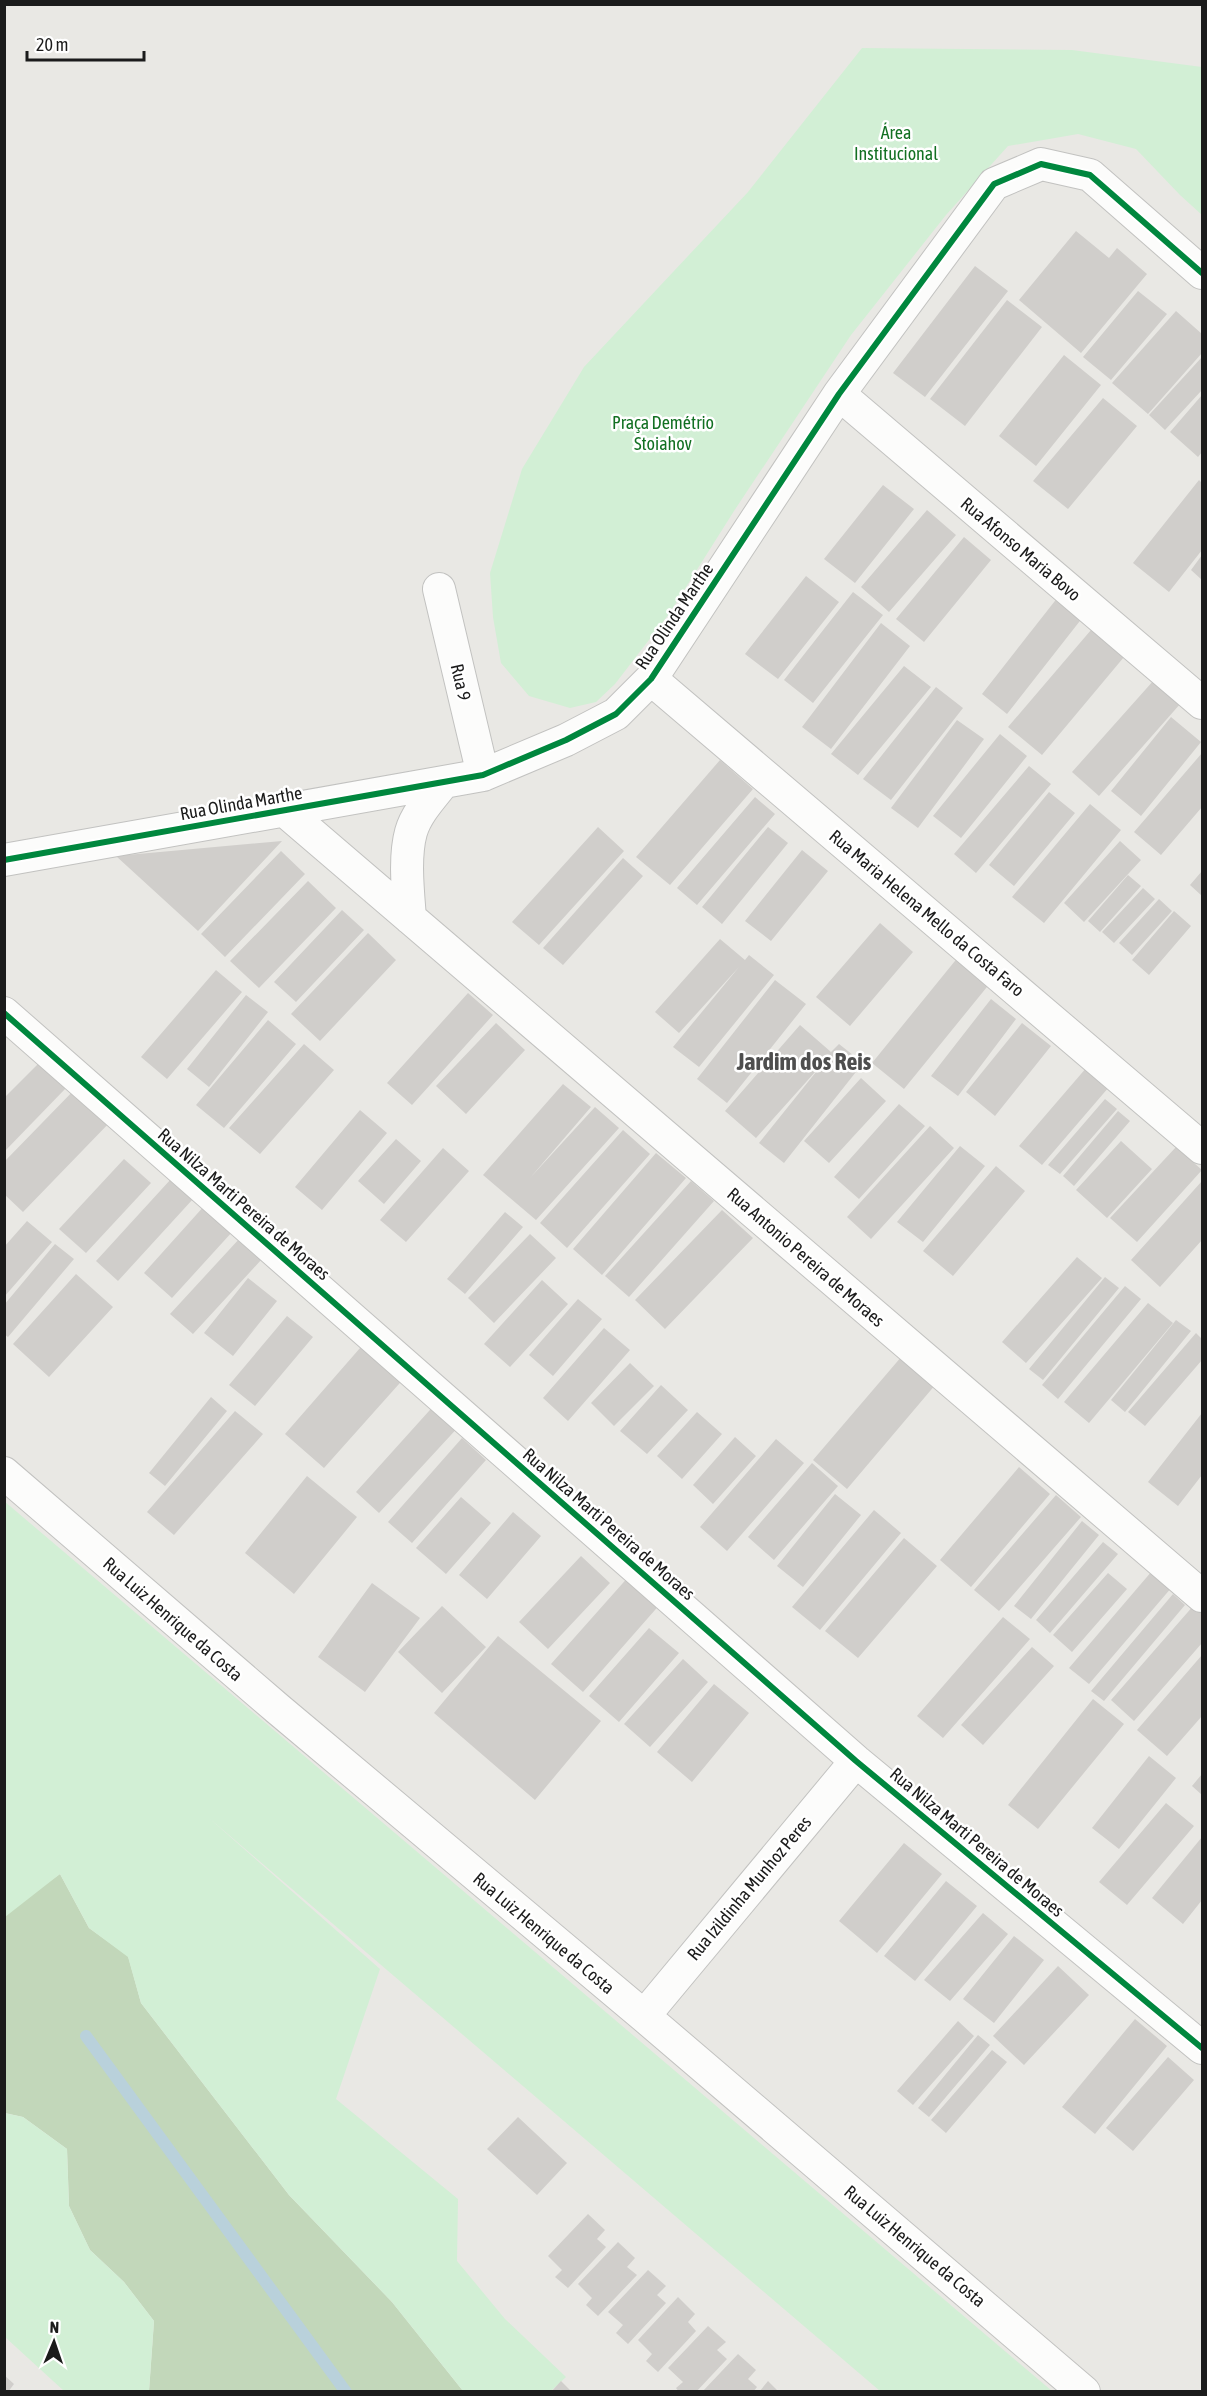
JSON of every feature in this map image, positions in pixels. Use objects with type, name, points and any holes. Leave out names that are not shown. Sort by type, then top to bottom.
[{"type":"street","name":"Rua Olinda Marthe","points":[[4,860],[483,775],[566,740],[616,714],[651,679],[839,394],[994,184],[1041,164],[1090,175],[1203,273]]},
{"type":"street","name":"Rua Afonso Maria Bovo","points":[[839,394],[1203,703]]},
{"type":"street","name":"Rua 9","points":[[439,589],[483,775]]},
{"type":"street","name":"Rua Maria Helena Mello da Costa Faro","points":[[651,679],[1203,1148]]},
{"type":"street","points":[[410,918],[407,871],[411,832],[423,810],[442,784]]},
{"type":"street","name":"Rua Antonio Pereira de Moraes","points":[[284,810],[1203,1596]]},
{"type":"street","name":"Rua Nilza Marti Pereira de Moraes","points":[[4,1013],[856,1761],[1203,2048]]},
{"type":"street","name":"Rua Luiz Henrique da Costa","points":[[4,1473],[278,1709],[644,2016],[1084,2391]]},
{"type":"street","name":"Rua Izildinha Munhoz Peres","points":[[644,2016],[856,1761]]},
{"type":"green space","points":[[862,48],[1072,50],[1202,67],[1202,215],[1136,149],[1078,134],[1008,146],[946,215],[851,335],[734,511],[669,614],[615,684],[596,702],[570,708],[529,696],[501,663],[493,617],[490,573],[522,469],[584,367],[748,192]]},
{"type":"green space","points":[[4,1501],[1052,2391],[880,2391],[209,1818],[380,1969],[336,2099],[458,2199],[457,2261],[505,2319],[566,2377],[551,2391],[463,2391],[392,2302],[289,2195],[141,2003],[128,1957],[89,1928],[60,1874],[5,1917]]},
{"type":"green space","points":[[60,1874],[89,1928],[128,1956],[141,2003],[289,2195],[392,2302],[463,2391],[149,2391],[154,2321],[124,2282],[90,2250],[69,2206],[67,2149],[23,2117],[5,2113],[5,1913]]},
{"type":"green space","points":[[4,2113],[23,2117],[67,2149],[69,2206],[90,2250],[124,2282],[154,2321],[149,2391],[64,2391],[5,2337]]},
{"type":"building","points":[[1076,231],[1109,258],[1117,248],[1147,274],[1081,353],[1019,300]]},
{"type":"building","points":[[975,266],[1008,291],[925,397],[893,373]]},
{"type":"building","points":[[1138,291],[1167,314],[1111,380],[1083,357]]},
{"type":"building","points":[[1007,300],[1042,327],[965,426],[930,399]]},
{"type":"building","points":[[1176,311],[1202,334],[1202,353],[1148,414],[1112,383]]},
{"type":"building","points":[[1064,355],[1101,385],[1036,466],[999,436]]},
{"type":"building","points":[[1202,357],[1202,390],[1165,430],[1149,415]]},
{"type":"building","points":[[1202,395],[1202,452],[1198,457],[1170,432]]},
{"type":"building","points":[[1103,398],[1137,426],[1068,509],[1033,481]]},
{"type":"building","points":[[1199,480],[1202,483],[1202,550],[1169,592],[1133,563]]},
{"type":"building","points":[[883,485],[914,509],[855,583],[824,559]]},
{"type":"building","points":[[927,510],[956,535],[889,612],[861,587]]},
{"type":"building","points":[[964,537],[991,560],[924,642],[896,619]]},
{"type":"building","points":[[1202,555],[1202,580],[1191,570]]},
{"type":"building","points":[[806,576],[839,602],[778,679],[745,654]]},
{"type":"building","points":[[853,592],[883,615],[813,703],[784,680]]},
{"type":"building","points":[[1058,597],[1083,617],[1007,714],[982,694]]},
{"type":"building","points":[[881,623],[910,646],[831,749],[802,727]]},
{"type":"building","points":[[1091,630],[1124,657],[1042,755],[1008,727]]},
{"type":"building","points":[[904,666],[931,687],[858,775],[831,754]]},
{"type":"building","points":[[1154,680],[1181,703],[1099,796],[1072,772]]},
{"type":"building","points":[[936,687],[963,708],[891,800],[863,779]]},
{"type":"building","points":[[1171,717],[1201,742],[1141,816],[1111,791]]},
{"type":"building","points":[[957,720],[984,739],[918,828],[891,808]]},
{"type":"building","points":[[1000,734],[1027,756],[961,838],[933,816]]},
{"type":"building","points":[[1202,753],[1202,807],[1161,855],[1134,832]]},
{"type":"building","points":[[720,760],[753,789],[670,885],[636,857]]},
{"type":"building","points":[[1029,766],[1051,784],[976,873],[954,854]]},
{"type":"building","points":[[1049,792],[1075,813],[1014,886],[989,865]]},
{"type":"building","points":[[755,797],[775,814],[697,905],[677,888]]},
{"type":"building","points":[[1090,804],[1121,830],[1044,923],[1012,897]]},
{"type":"building","points":[[598,827],[624,851],[539,945],[512,922]]},
{"type":"building","points":[[768,827],[788,843],[722,924],[702,907]]},
{"type":"building","points":[[282,841],[198,931],[116,856]]},
{"type":"building","points":[[1120,841],[1141,860],[1084,922],[1064,903]]},
{"type":"building","points":[[802,850],[828,871],[771,941],[745,921]]},
{"type":"building","points":[[281,851],[305,874],[225,957],[201,934]]},
{"type":"building","points":[[623,858],[643,876],[563,965],[543,948]]},
{"type":"building","points":[[1202,871],[1202,896],[1190,885]]},
{"type":"building","points":[[1128,875],[1141,886],[1100,932],[1088,921]]},
{"type":"building","points":[[308,881],[336,908],[259,988],[230,961]]},
{"type":"building","points":[[1143,888],[1155,899],[1114,943],[1102,932]]},
{"type":"building","points":[[1159,899],[1172,911],[1132,955],[1119,943]]},
{"type":"building","points":[[342,910],[364,930],[296,1002],[274,982]]},
{"type":"building","points":[[1174,911],[1191,926],[1149,975],[1132,960]]},
{"type":"building","points":[[880,923],[913,952],[850,1026],[816,997]]},
{"type":"building","points":[[368,933],[396,960],[320,1041],[291,1014]]},
{"type":"building","points":[[720,939],[745,960],[749,955],[774,975],[699,1067],[673,1047],[739,967],[679,1033],[655,1012]]},
{"type":"building","points":[[959,956],[991,982],[904,1089],[872,1063]]},
{"type":"building","points":[[216,970],[242,992],[167,1079],[141,1057]]},
{"type":"building","points":[[775,980],[806,1004],[727,1103],[697,1079]]},
{"type":"building","points":[[468,993],[493,1015],[412,1105],[387,1083]]},
{"type":"building","points":[[246,995],[268,1012],[209,1087],[187,1069]]},
{"type":"building","points":[[991,999],[1016,1019],[958,1096],[931,1076]]},
{"type":"building","points":[[268,1020],[296,1044],[224,1128],[196,1105]]},
{"type":"building","points":[[496,1023],[525,1050],[466,1114],[436,1086]]},
{"type":"building","points":[[1022,1023],[1051,1046],[995,1116],[966,1092]]},
{"type":"building","points":[[800,1025],[831,1052],[839,1044],[863,1063],[784,1163],[759,1143],[824,1062],[756,1138],[725,1111]]},
{"type":"building","points":[[304,1044],[334,1070],[260,1154],[229,1128]]},
{"type":"building","points":[[39,1063],[66,1088],[4,1152],[4,1098]]},
{"type":"building","points":[[1087,1067],[1109,1087],[1042,1165],[1019,1146]]},
{"type":"building","points":[[861,1078],[886,1101],[829,1163],[804,1141]]},
{"type":"building","points":[[563,1084],[591,1107],[530,1178],[595,1107],[619,1128],[536,1220],[483,1175]]},
{"type":"building","points":[[78,1086],[113,1119],[23,1212],[4,1194],[4,1162]]},
{"type":"building","points":[[1105,1099],[1117,1109],[1060,1174],[1048,1165]]},
{"type":"building","points":[[899,1104],[925,1126],[859,1199],[834,1177]]},
{"type":"building","points":[[360,1110],[387,1133],[322,1210],[295,1187]]},
{"type":"building","points":[[1118,1111],[1130,1121],[1074,1186],[1063,1176]]},
{"type":"building","points":[[930,1126],[954,1148],[871,1239],[847,1217]]},
{"type":"building","points":[[623,1130],[650,1154],[567,1248],[540,1223]]},
{"type":"building","points":[[396,1139],[421,1161],[384,1204],[358,1181]]},
{"type":"building","points":[[1121,1141],[1152,1169],[1107,1218],[1076,1190]]},
{"type":"building","points":[[960,1146],[985,1166],[923,1242],[897,1222]]},
{"type":"building","points":[[1176,1147],[1202,1170],[1137,1242],[1110,1218]]},
{"type":"building","points":[[443,1148],[469,1171],[406,1242],[380,1220]]},
{"type":"building","points":[[656,1153],[686,1178],[602,1275],[573,1249]]},
{"type":"building","points":[[124,1159],[151,1183],[86,1253],[59,1229]]},
{"type":"building","points":[[996,1166],[1025,1191],[953,1276],[923,1251]]},
{"type":"building","points":[[171,1179],[193,1199],[118,1281],[96,1261]]},
{"type":"building","points":[[691,1181],[714,1201],[629,1297],[605,1276]]},
{"type":"building","points":[[1202,1181],[1202,1240],[1160,1287],[1131,1260]]},
{"type":"building","points":[[205,1205],[233,1231],[172,1298],[144,1273]]},
{"type":"building","points":[[722,1210],[753,1238],[665,1329],[635,1300]]},
{"type":"building","points":[[505,1212],[523,1227],[465,1294],[447,1279]]},
{"type":"building","points":[[27,1221],[52,1242],[4,1297],[4,1247]]},
{"type":"building","points":[[530,1234],[556,1258],[494,1323],[468,1298]]},
{"type":"building","points":[[240,1238],[262,1259],[193,1334],[170,1314]]},
{"type":"building","points":[[55,1244],[74,1259],[8,1337],[4,1334],[4,1305]]},
{"type":"building","points":[[1077,1257],[1102,1278],[1026,1363],[1002,1342]]},
{"type":"building","points":[[76,1274],[113,1307],[49,1377],[13,1344]]},
{"type":"building","points":[[1105,1277],[1119,1288],[1043,1380],[1029,1369]]},
{"type":"building","points":[[248,1278],[277,1301],[233,1356],[204,1333]]},
{"type":"building","points":[[542,1280],[568,1304],[510,1367],[484,1344]]},
{"type":"building","points":[[1125,1286],[1141,1299],[1058,1399],[1042,1385]]},
{"type":"building","points":[[578,1299],[602,1319],[553,1376],[529,1355]]},
{"type":"building","points":[[1148,1303],[1173,1323],[1089,1423],[1064,1402]]},
{"type":"building","points":[[287,1316],[313,1337],[255,1406],[229,1385]]},
{"type":"building","points":[[1176,1320],[1191,1331],[1125,1412],[1111,1400]]},
{"type":"building","points":[[604,1328],[630,1350],[568,1421],[543,1398]]},
{"type":"building","points":[[1196,1333],[1202,1339],[1202,1360],[1145,1426],[1128,1412]]},
{"type":"building","points":[[367,1340],[407,1375],[324,1468],[285,1434]]},
{"type":"building","points":[[902,1356],[936,1384],[847,1489],[813,1460]]},
{"type":"building","points":[[630,1363],[654,1386],[614,1426],[591,1403]]},
{"type":"building","points":[[661,1385],[688,1410],[647,1454],[620,1431]]},
{"type":"building","points":[[211,1397],[227,1411],[165,1486],[149,1473]]},
{"type":"building","points":[[438,1401],[462,1423],[379,1513],[356,1492]]},
{"type":"building","points":[[235,1411],[263,1434],[174,1535],[147,1512]]},
{"type":"building","points":[[697,1412],[722,1434],[682,1479],[657,1456]]},
{"type":"building","points":[[1202,1413],[1202,1475],[1178,1506],[1148,1482]]},
{"type":"building","points":[[735,1437],[756,1456],[713,1504],[693,1485]]},
{"type":"building","points":[[462,1438],[486,1460],[412,1543],[388,1522]]},
{"type":"building","points":[[776,1439],[804,1463],[727,1551],[700,1527]]},
{"type":"building","points":[[812,1463],[838,1486],[774,1560],[748,1537]]},
{"type":"building","points":[[1019,1467],[1050,1494],[971,1587],[940,1560]]},
{"type":"building","points":[[307,1476],[357,1517],[294,1594],[245,1553]]},
{"type":"building","points":[[835,1494],[861,1515],[803,1587],[777,1566]]},
{"type":"building","points":[[1056,1495],[1081,1517],[999,1611],[974,1590]]},
{"type":"building","points":[[461,1497],[491,1523],[446,1574],[416,1548]]},
{"type":"building","points":[[874,1510],[901,1533],[820,1630],[792,1607]]},
{"type":"building","points":[[513,1512],[541,1536],[487,1599],[459,1575]]},
{"type":"building","points":[[1082,1521],[1099,1535],[1031,1619],[1014,1606]]},
{"type":"building","points":[[904,1538],[937,1566],[858,1658],[825,1631]]},
{"type":"building","points":[[1103,1542],[1118,1554],[1050,1633],[1036,1620]]},
{"type":"building","points":[[581,1556],[610,1583],[548,1649],[519,1622]]},
{"type":"building","points":[[1152,1571],[1172,1587],[1089,1684],[1069,1668]]},
{"type":"building","points":[[1108,1573],[1127,1589],[1072,1652],[1053,1635]]},
{"type":"building","points":[[630,1575],[662,1602],[583,1692],[551,1664]]},
{"type":"building","points":[[372,1583],[420,1618],[365,1692],[318,1657]]},
{"type":"building","points":[[1173,1594],[1185,1605],[1104,1701],[1091,1691]]},
{"type":"building","points":[[1194,1605],[1202,1612],[1202,1643],[1134,1721],[1111,1700]]},
{"type":"building","points":[[442,1606],[486,1647],[442,1693],[398,1652]]},
{"type":"building","points":[[1003,1617],[1030,1639],[943,1738],[917,1716]]},
{"type":"building","points":[[649,1628],[679,1653],[619,1722],[589,1696]]},
{"type":"building","points":[[498,1636],[601,1721],[535,1800],[434,1713]]},
{"type":"building","points":[[1032,1647],[1054,1666],[983,1745],[961,1725]]},
{"type":"building","points":[[1202,1655],[1202,1716],[1167,1756],[1137,1730]]},
{"type":"building","points":[[683,1659],[708,1682],[650,1747],[624,1724]]},
{"type":"building","points":[[714,1684],[749,1713],[692,1782],[657,1752]]},
{"type":"building","points":[[1093,1699],[1124,1724],[1038,1829],[1008,1805]]},
{"type":"building","points":[[1149,1756],[1176,1778],[1119,1849],[1092,1828]]},
{"type":"building","points":[[1202,1774],[1202,1795],[1192,1786]]},
{"type":"building","points":[[1166,1803],[1194,1826],[1127,1905],[1099,1882]]},
{"type":"building","points":[[1202,1837],[1202,1900],[1183,1924],[1152,1898]]},
{"type":"building","points":[[904,1843],[942,1874],[877,1953],[839,1921]]},
{"type":"building","points":[[946,1881],[977,1906],[915,1981],[884,1956]]},
{"type":"building","points":[[983,1913],[1008,1934],[950,2001],[924,1980]]},
{"type":"building","points":[[1014,1936],[1044,1960],[994,2023],[963,1999]]},
{"type":"building","points":[[1058,1966],[1089,1995],[1024,2065],[993,2036]]},
{"type":"building","points":[[1135,2019],[1167,2046],[1095,2134],[1062,2107]]},
{"type":"building","points":[[958,2021],[974,2036],[913,2105],[897,2091]]},
{"type":"building","points":[[978,2035],[990,2045],[929,2117],[918,2108]]},
{"type":"building","points":[[992,2050],[1007,2062],[946,2133],[931,2120]]},
{"type":"building","points":[[1168,2057],[1194,2080],[1133,2151],[1106,2128]]},
{"type":"building","points":[[518,2117],[567,2163],[537,2195],[487,2149]]},
{"type":"building","points":[[588,2214],[605,2230],[597,2239],[606,2247],[568,2288],[555,2277],[562,2270],[548,2256]]},
{"type":"building","points":[[618,2242],[635,2258],[627,2267],[637,2275],[598,2316],[586,2305],[592,2298],[578,2284]]},
{"type":"building","points":[[648,2270],[666,2286],[657,2295],[666,2303],[628,2344],[616,2333],[623,2325],[608,2312]]},
{"type":"building","points":[[678,2297],[695,2314],[688,2322],[696,2331],[658,2372],[646,2361],[652,2354],[638,2340]]},
{"type":"building","points":[[708,2326],[726,2342],[717,2350],[727,2359],[696,2392],[679,2392],[676,2388],[683,2382],[668,2368]]},
{"type":"building","points":[[738,2354],[756,2370],[748,2379],[757,2387],[753,2392],[702,2392]]},
{"type":"building","points":[[4,2375],[14,2384],[8,2392],[4,2392]]},
{"type":"building","points":[[561,2381],[572,2392],[551,2392]]},
{"type":"building","points":[[768,2381],[779,2392],[759,2392]]},
{"type":"waterway","points":[[86,2036],[346,2392]]},
{"type":"cycle path","points":[[4,860],[483,775],[566,740],[616,714],[651,679],[839,394],[994,184],[1041,164],[1090,175],[1202,273]]},
{"type":"cycle path","points":[[4,1013],[856,1761],[1202,2048]]},
{"type":"district","name":"Jardim dos Reis","points":[[804,1061]]},
{"type":"park label","name":"Área Institucional","points":[[896,142]]},
{"type":"park label","name":"Praça Demétrio Stoiahov","points":[[663,432]]}]
